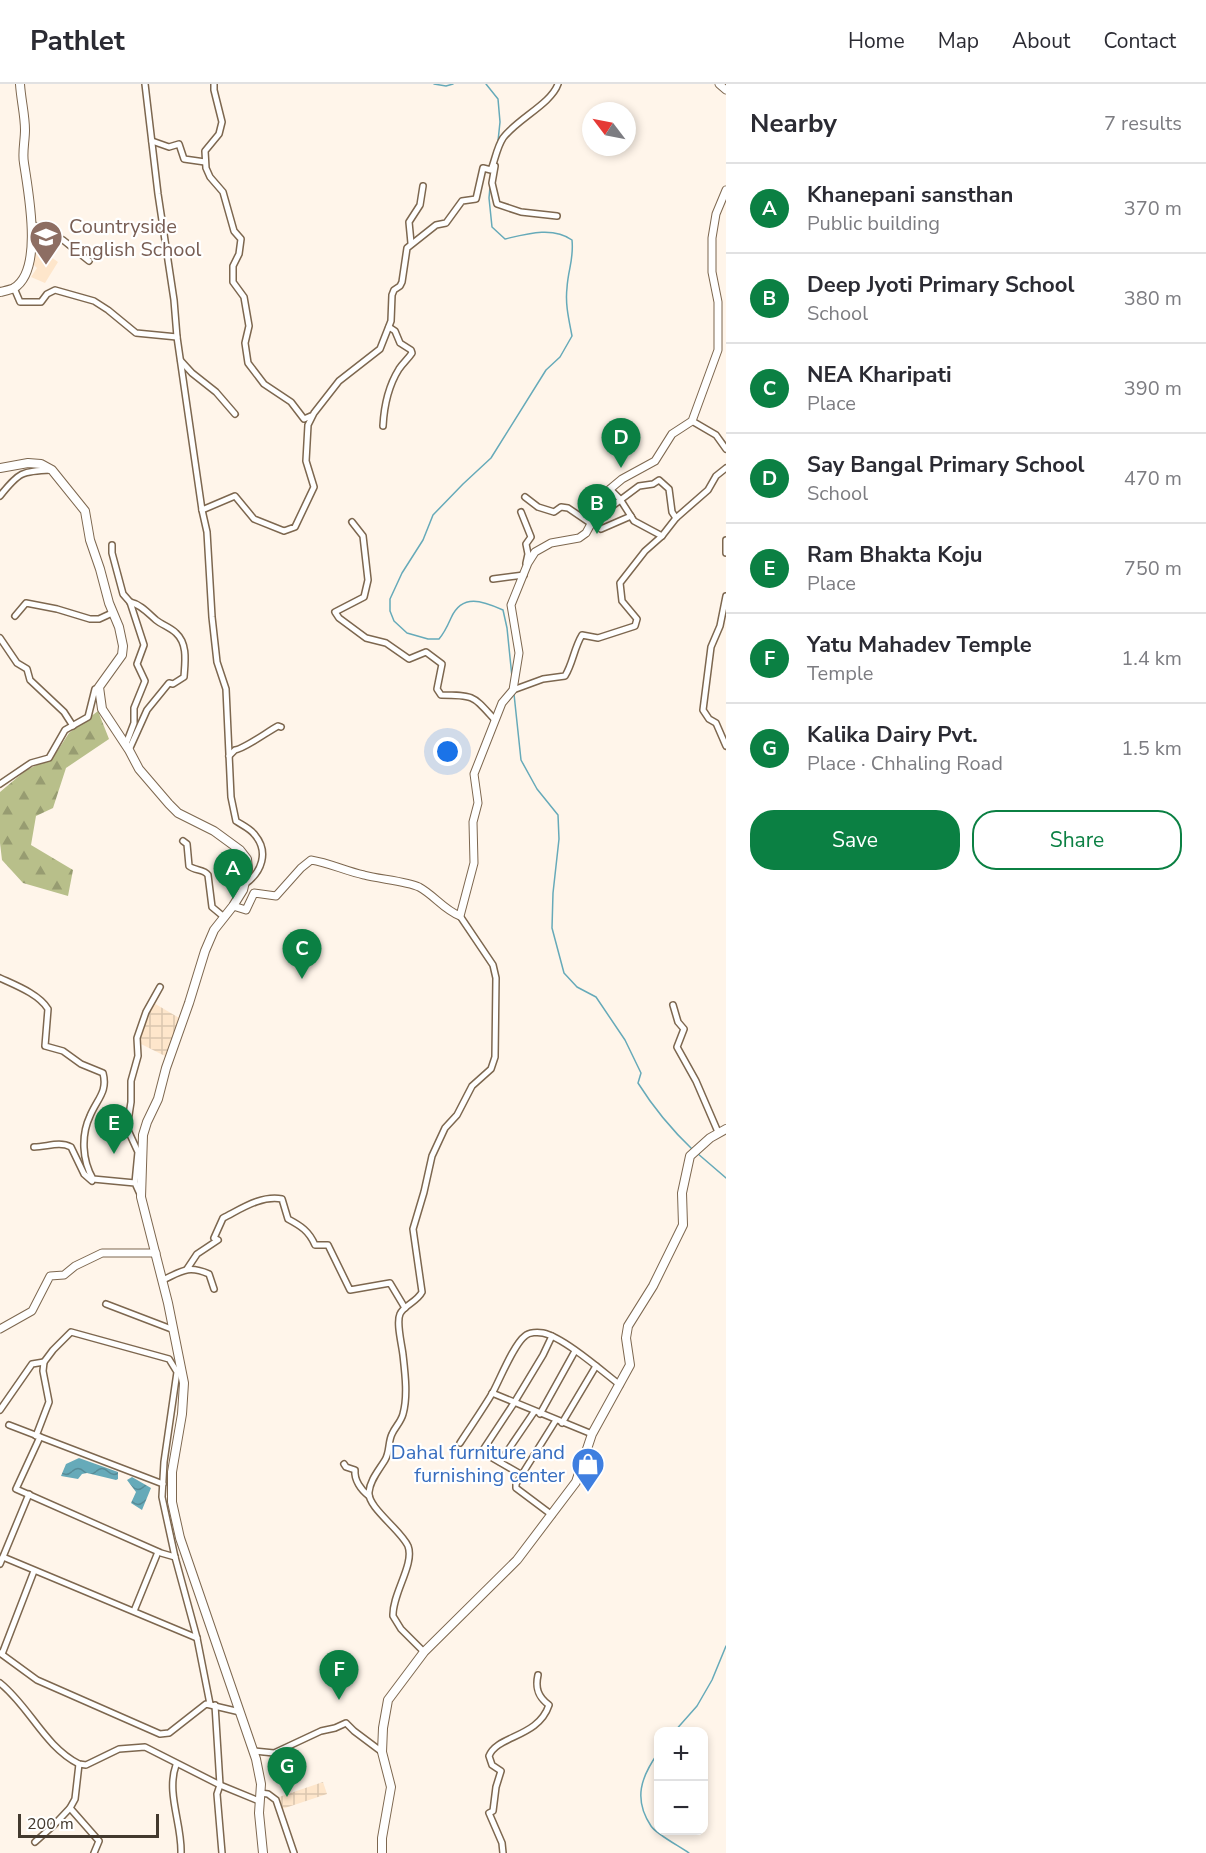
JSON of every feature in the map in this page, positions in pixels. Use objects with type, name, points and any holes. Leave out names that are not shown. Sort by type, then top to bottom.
[{"type":"main road","points":[[0,292],[14,288],[25,273],[30,259],[32,224],[28,181],[23,161],[25,130],[20,84]]},
{"type":"main road","points":[[0,468],[28,463],[41,464],[52,470],[85,512],[90,540],[112,613],[119,627],[123,646],[122,655],[99,687],[102,710],[128,747],[139,769],[173,809],[214,831],[240,850],[247,859],[245,884],[234,906],[214,930],[205,951],[158,1099],[147,1122],[143,1135],[141,1197],[163,1280],[184,1383],[182,1414],[172,1472],[174,1513],[180,1538],[254,1751],[260,1774],[259,1797],[263,1853]]},
{"type":"main road","points":[[382,1853],[382,1838],[391,1787],[382,1752],[388,1700],[424,1652],[516,1560],[576,1482],[592,1434],[631,1362],[626,1338],[628,1326],[653,1286],[683,1225],[682,1193],[690,1156],[703,1143],[722,1130]]},
{"type":"street","points":[[214,84],[222,122],[219,134],[205,151],[205,162],[210,177],[223,192],[234,231],[241,239],[239,254],[233,266],[233,282],[244,297],[249,326],[245,343],[248,363],[264,384],[291,402],[304,418],[309,418],[314,413],[339,381],[380,349],[391,321],[392,295],[402,282],[406,248],[436,225],[446,223],[462,201],[476,199],[483,168],[491,170],[502,139],[526,115],[548,100],[558,84]]},
{"type":"street","points":[[719,84],[726,90]]},
{"type":"street","points":[[146,85],[180,359],[207,532],[217,662],[226,689],[231,797],[236,821],[255,833],[264,850],[262,861],[254,878],[245,884]]},
{"type":"street","points":[[152,141],[169,147],[179,144],[184,159],[205,162]]},
{"type":"street","points":[[498,152],[492,183],[497,204],[521,212],[557,216]]},
{"type":"street","points":[[411,243],[409,222],[420,205],[423,186]]},
{"type":"street","points":[[513,690],[519,653],[511,605],[535,552],[551,543],[579,538],[586,533],[610,489],[622,478],[655,461],[672,434],[692,421],[718,350],[718,302],[712,272],[712,238],[716,214],[726,190]]},
{"type":"street","points":[[32,224],[63,240],[89,261]]},
{"type":"street","points":[[14,288],[20,302],[41,302],[47,294],[56,290],[94,301],[136,333],[177,337]]},
{"type":"street","points":[[383,426],[384,411],[390,390],[398,370],[412,353],[399,343],[395,331],[389,327]]},
{"type":"street","points":[[180,359],[236,414]]},
{"type":"street","points":[[202,510],[235,496],[254,519],[284,531],[295,527],[314,487],[306,461],[306,439],[308,425],[314,413]]},
{"type":"street","points":[[692,421],[716,435],[726,449]]},
{"type":"street","points":[[460,916],[474,863],[472,822],[478,803],[474,774],[502,702],[513,690],[543,679],[565,676],[572,664],[576,646],[582,635],[598,638],[635,626],[637,619],[622,601],[620,583],[645,551],[662,537],[676,518],[708,490],[716,476],[726,468]]},
{"type":"street","points":[[0,496],[10,483],[26,471],[52,470]]},
{"type":"street","points":[[597,511],[603,513],[639,486],[653,484],[659,480],[669,489],[672,512],[676,518]]},
{"type":"street","points":[[610,489],[620,499],[634,521],[662,537]]},
{"type":"street","points":[[525,497],[538,507],[554,512],[561,507],[568,508],[590,523]]},
{"type":"street","points":[[521,512],[531,537],[526,544],[528,554],[524,575]]},
{"type":"street","points":[[601,529],[631,516]]},
{"type":"street","points":[[352,522],[363,536],[368,580],[364,597],[335,612],[339,618],[366,638],[386,643],[409,659],[426,652],[442,664],[437,689],[441,695],[466,695],[476,700],[495,720]]},
{"type":"street","points":[[726,540],[726,553]]},
{"type":"street","points":[[112,545],[123,594],[130,602],[144,645],[137,664],[145,681],[134,708],[134,723],[128,747]]},
{"type":"street","points":[[493,579],[524,575]]},
{"type":"street","points":[[726,596],[720,626],[711,647],[703,710],[709,719],[716,723],[726,746]]},
{"type":"street","points":[[128,747],[147,710],[169,683],[173,684],[184,677],[186,660],[184,645],[176,633],[160,624],[137,603],[130,602]]},
{"type":"street","points":[[15,616],[26,603],[57,609],[90,620],[112,613]]},
{"type":"street","points":[[0,638],[17,663],[27,669],[30,680],[64,712],[73,726]]},
{"type":"street","points":[[0,784],[31,763],[49,758],[65,730],[88,717],[95,689],[99,687]]},
{"type":"street","points":[[229,756],[235,750],[242,750],[266,732],[278,726],[281,727]]},
{"type":"street","points":[[183,841],[187,844],[189,866],[206,872],[212,907],[224,917]]},
{"type":"street","points":[[234,906],[246,910],[254,893],[276,896],[311,860],[331,863],[364,876],[417,886],[460,916],[493,965],[496,978],[495,1056],[490,1069],[472,1086],[457,1115],[445,1128],[432,1156],[413,1229],[422,1292],[405,1308],[399,1318],[403,1352],[404,1410],[391,1435],[386,1458],[373,1480],[369,1496]]},
{"type":"street","points":[[0,978],[45,1004],[48,1009],[45,1046],[63,1051],[81,1064],[103,1073],[105,1089],[90,1115],[84,1135],[86,1164],[93,1179],[97,1180]]},
{"type":"street","points":[[141,1197],[135,1183],[138,1152],[127,1128],[131,1081],[138,1056],[137,1038],[146,1012],[160,987]]},
{"type":"street","points":[[673,1005],[678,1022],[684,1029],[677,1047],[722,1130]]},
{"type":"street","points":[[34,1147],[47,1147],[59,1143],[71,1147],[84,1174],[90,1180],[135,1183]]},
{"type":"street","points":[[187,1269],[197,1254],[218,1240],[214,1238],[223,1218],[257,1202],[274,1198],[282,1199],[288,1219],[303,1227],[315,1245],[328,1245],[350,1290],[390,1283],[405,1308]]},
{"type":"street","points":[[0,1329],[32,1311],[50,1276],[64,1275],[75,1266],[102,1253],[156,1252]]},
{"type":"street","points":[[163,1280],[193,1268],[209,1274],[214,1289]]},
{"type":"street","points":[[106,1304],[174,1330]]},
{"type":"street","points":[[175,1557],[158,1552],[16,1489],[38,1437],[49,1402],[43,1371],[44,1362],[63,1339],[74,1331],[169,1359],[177,1372],[164,1462],[162,1497],[213,1705],[222,1853]]},
{"type":"street","points":[[460,1443],[525,1335],[541,1333],[552,1336],[620,1385]]},
{"type":"street","points":[[522,1475],[483,1450],[514,1403],[552,1336]]},
{"type":"street","points":[[500,1462],[537,1413],[575,1351]]},
{"type":"street","points":[[0,1410],[32,1364],[44,1362]]},
{"type":"street","points":[[552,1515],[518,1492],[516,1484],[596,1366]]},
{"type":"street","points":[[492,1393],[592,1434]]},
{"type":"street","points":[[9,1425],[163,1484]]},
{"type":"street","points":[[344,1464],[355,1470],[355,1479],[372,1503],[400,1534],[409,1549],[410,1561],[400,1583],[393,1616],[401,1629],[424,1652]]},
{"type":"street","points":[[0,1564],[29,1494]]},
{"type":"street","points":[[134,1611],[158,1552]]},
{"type":"street","points":[[3,1557],[198,1638]]},
{"type":"street","points":[[34,1570],[1,1653],[37,1680],[160,1734],[169,1733],[206,1704],[240,1713]]},
{"type":"street","points":[[503,1853],[502,1843],[489,1813],[493,1812],[496,1787],[501,1771],[492,1765],[489,1756],[494,1748],[538,1724],[547,1711],[549,1705],[537,1691],[538,1675]]},
{"type":"street","points":[[0,1683],[21,1704],[47,1739],[80,1764],[86,1765],[112,1751],[130,1747],[145,1747],[176,1765],[219,1785],[259,1797],[268,1794],[276,1800],[294,1853]]},
{"type":"street","points":[[254,1751],[274,1753],[321,1731],[346,1723],[382,1752]]},
{"type":"street","points":[[35,1842],[70,1808],[75,1799],[75,1782],[80,1764]]},
{"type":"street","points":[[176,1765],[173,1786],[180,1824],[181,1853]]},
{"type":"street","points":[[70,1808],[99,1841],[94,1853]]},
{"type":"shaded area","name":"Countryside English School","points":[[35,248],[49,248],[51,257],[58,262],[45,283],[31,277],[37,268],[34,265]]},
{"type":"shaded area","points":[[152,1002],[181,1019],[167,1057],[139,1043],[143,1021]]},
{"type":"shaded area","points":[[323,1782],[327,1794],[282,1809],[279,1797]]},
{"type":"green space","points":[[98,711],[109,739],[66,768],[53,808],[36,816],[31,845],[73,870],[68,896],[23,883],[2,860],[0,792],[25,771],[54,756],[69,733]]},
{"type":"water","points":[[79,1458],[118,1472],[118,1479],[87,1473],[82,1474],[78,1479],[61,1476],[66,1464]]},
{"type":"water","points":[[132,1477],[151,1488],[142,1510],[131,1503],[136,1492],[127,1480]]},
{"type":"waterway","points":[[434,84],[446,86],[453,84]]},
{"type":"waterway","points":[[486,84],[498,99],[500,122],[498,141]]},
{"type":"waterway","points":[[490,187],[492,227],[505,239],[530,233],[548,232],[572,240],[567,300],[572,336],[560,357],[546,370],[491,458],[433,515],[423,540],[402,573],[390,599],[390,611],[394,621],[407,633],[428,639],[439,639],[456,610],[467,602],[481,602],[503,610],[512,677]]},
{"type":"waterway","points":[[514,694],[521,760],[537,789],[558,815],[559,839],[552,928],[564,973],[577,987],[596,997],[625,1040],[641,1073],[638,1083],[663,1118],[693,1150]]},
{"type":"waterway","points":[[697,1153],[726,1178]]},
{"type":"waterway","points":[[678,1727],[697,1706],[712,1680],[726,1646]]},
{"type":"waterway","points":[[654,1760],[641,1788],[645,1816],[654,1829],[689,1853]]},
{"type":"place","name":"Countryside English School","points":[[46,266]]},
{"type":"place","name":"Say Bangal Primary School","points":[[621,468]]},
{"type":"place","name":"Deep Jyoti Primary School","points":[[597,534]]},
{"type":"place","name":"Khanepani sansthan","points":[[233,899]]},
{"type":"place","name":"NEA Kharipati","points":[[302,979]]},
{"type":"place","name":"Ram Bhakta Koju","points":[[114,1154]]},
{"type":"place","name":"Dahal furniture and furnishing center","points":[[588,1493]]},
{"type":"place","name":"Yatu Mahadev Temple","points":[[339,1700]]},
{"type":"place","name":"Kalika Dairy Pvt.","points":[[287,1797]]}]
